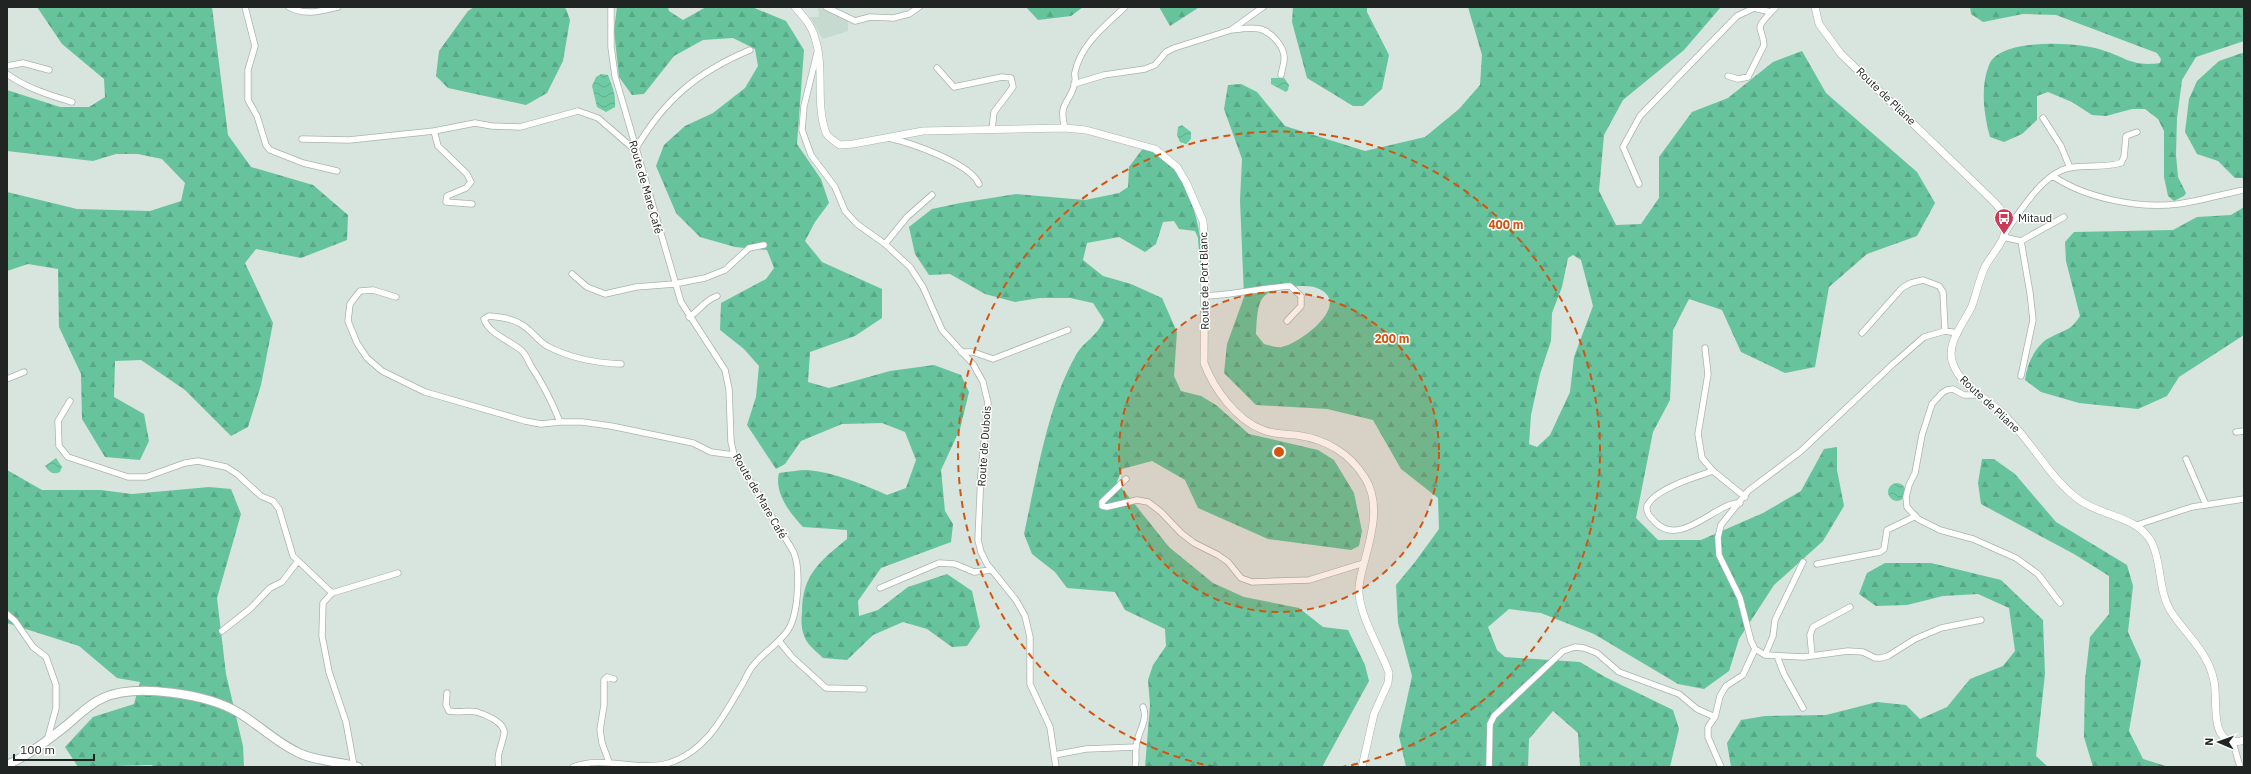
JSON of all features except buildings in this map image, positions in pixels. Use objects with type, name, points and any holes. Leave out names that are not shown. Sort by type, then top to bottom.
[{"type":"main road","points":[[7,765],[24,757],[94,703],[104,698],[135,691],[185,695],[225,707],[238,712],[300,753],[324,761],[356,766]]},
{"type":"street","points":[[245,7],[254,46],[248,70],[248,100],[257,116],[266,145],[270,150],[303,163],[337,171]]},
{"type":"street","points":[[289,7],[303,12],[316,13],[338,7]]},
{"type":"street","name":"Route de Mare Café","points":[[573,767],[580,764],[609,762],[650,765],[668,763],[687,755],[710,737],[730,706],[752,666],[780,641],[789,629],[794,614],[798,574],[794,554],[734,455],[731,442],[730,389],[725,370],[689,317],[674,284],[615,76],[612,47],[611,7]]},
{"type":"street","name":"Route de Port Blanc","points":[[795,7],[809,25],[815,38],[818,52],[822,113],[826,134],[840,145],[923,131],[1065,128],[1086,130],[1144,145],[1164,155],[1177,167],[1186,182],[1203,221],[1205,246],[1204,363],[1210,379],[1236,412],[1250,424],[1264,431],[1300,436],[1328,444],[1347,455],[1366,479],[1374,505],[1372,531],[1358,593],[1363,612],[1389,673],[1388,684],[1374,714],[1362,767]]},
{"type":"street","points":[[826,7],[855,21],[870,18],[893,18],[909,14],[919,7]]},
{"type":"street","points":[[1065,128],[1062,109],[1074,84],[1075,74],[1081,53],[1094,36],[1125,7]]},
{"type":"street","points":[[1231,30],[1263,7]]},
{"type":"street","points":[[1728,76],[1738,79],[1748,77],[1764,44],[1759,29],[1760,26],[1776,7]]},
{"type":"street","name":"Route de Pliane","points":[[1814,7],[1819,24],[1841,54],[1986,194],[2002,212],[2005,226],[2003,236],[1984,269],[1972,306],[1958,333],[1952,352],[1953,363],[1964,382],[2016,426],[2066,488],[2081,501],[2099,511],[2137,525],[2146,534],[2152,544],[2163,595],[2170,609],[2204,654],[2214,678],[2218,730],[2222,736],[2233,742]]},
{"type":"street","points":[[1639,184],[1623,147],[1640,116],[1737,16],[1754,8],[1771,12]]},
{"type":"street","points":[[1074,84],[1104,75],[1145,69],[1155,65],[1166,52],[1174,48],[1231,30],[1258,29],[1266,31],[1274,38],[1282,49],[1284,58],[1281,75]]},
{"type":"street","points":[[302,139],[349,140],[434,131],[475,123],[492,126],[520,127],[578,111],[598,118],[635,150],[659,117],[680,92],[693,80],[720,62],[750,50]]},
{"type":"street","name":"Route de Dubois","points":[[818,52],[804,106],[802,130],[804,142],[811,155],[835,187],[845,211],[857,224],[885,244],[910,267],[919,279],[942,330],[973,364],[984,382],[988,403],[981,473],[978,540],[981,552],[992,570],[1016,600],[1026,616],[1030,637],[1030,684],[1050,727],[1056,767]]},
{"type":"street","points":[[7,66],[23,63],[49,70]]},
{"type":"street","points":[[937,68],[954,87],[1002,77],[1011,78],[1013,87],[994,112],[992,129]]},
{"type":"street","points":[[7,74],[16,81],[41,92],[72,102]]},
{"type":"street","points":[[2043,118],[2061,146],[2070,168]]},
{"type":"street","points":[[434,131],[438,146],[467,174],[471,182],[466,188],[447,196],[446,202],[472,204]]},
{"type":"street","points":[[2064,217],[2021,241],[2003,236],[2035,193],[2053,176],[2070,168],[2121,163],[2124,157],[2125,137],[2137,132]]},
{"type":"street","points":[[888,138],[928,150],[972,174],[979,184]]},
{"type":"street","points":[[2053,176],[2066,185],[2087,194],[2116,201],[2146,204],[2177,204],[2244,190]]},
{"type":"street","points":[[885,244],[906,217],[932,195]]},
{"type":"street","points":[[2021,241],[2033,320],[2021,376]]},
{"type":"street","points":[[572,274],[587,287],[605,294],[636,287],[674,284],[705,278],[725,270],[749,248],[764,245]]},
{"type":"street","points":[[1862,333],[1902,288],[1918,280],[1923,280],[1942,288],[1945,296],[1945,331]]},
{"type":"street","points":[[1205,296],[1222,296],[1260,288],[1290,286],[1301,296],[1301,306],[1297,313],[1287,321]]},
{"type":"street","points":[[396,297],[373,290],[360,291],[350,304],[348,321],[357,343],[367,358],[382,371],[425,392],[525,421],[541,424],[560,422],[611,426],[693,443],[711,452],[734,455]]},
{"type":"street","points":[[689,317],[699,311],[706,301],[717,296]]},
{"type":"street","points":[[560,422],[549,395],[523,352],[506,339],[495,334],[484,319],[489,316],[504,317],[520,323],[545,345],[562,353],[593,362],[621,364]]},
{"type":"street","points":[[961,352],[973,352],[992,360],[1068,330]]},
{"type":"street","points":[[1958,333],[1945,331],[1924,337],[1892,364],[1801,451],[1748,491],[1745,497],[1721,525],[1718,537],[1718,555],[1740,598],[1751,641],[1755,649],[1765,655],[1812,656],[1848,651],[1863,652],[1875,658],[1881,658],[1888,656],[1915,639],[1941,628],[1981,620]]},
{"type":"street","points":[[1705,348],[1708,374],[1698,434],[1702,458],[1713,471],[1745,497]]},
{"type":"street","points":[[7,379],[24,372]]},
{"type":"street","points":[[1978,395],[1964,395],[1953,389],[1947,390],[1942,393],[1932,404],[1922,435],[1915,473],[1909,485],[1906,497],[1907,507],[1916,516],[1940,530],[1973,539],[2016,558],[2038,574],[2060,603]]},
{"type":"street","points":[[70,401],[58,421],[59,446],[68,457],[128,477],[146,477],[186,463],[198,461],[226,466],[261,496],[273,501],[279,509],[293,556],[332,593]]},
{"type":"street","points":[[2236,432],[2244,431]]},
{"type":"street","points":[[2186,459],[2206,505]]},
{"type":"street","points":[[1713,471],[1696,476],[1653,497],[1647,506],[1648,514],[1661,527],[1679,529],[1700,522],[1730,504],[1740,503]]},
{"type":"street","points":[[1126,479],[1102,502],[1102,506],[1107,507],[1137,500],[1148,502],[1161,512],[1181,533],[1228,562],[1241,578],[1246,580],[1266,582],[1309,580],[1364,563]]},
{"type":"street","points":[[2137,525],[2192,507],[2244,499]]},
{"type":"street","points":[[1817,564],[1880,552],[1884,549],[1887,530],[1916,516]]},
{"type":"street","points":[[222,631],[251,608],[270,588],[282,582],[298,561]]},
{"type":"street","points":[[1765,655],[1773,636],[1775,620],[1803,562]]},
{"type":"street","points":[[880,588],[939,563],[955,564],[974,572],[992,570]]},
{"type":"street","points":[[356,766],[346,722],[329,672],[322,636],[323,604],[332,593],[398,572]]},
{"type":"street","points":[[1812,656],[1810,635],[1812,627],[1850,607]]},
{"type":"street","points":[[7,614],[15,621],[33,647],[46,657],[56,685],[56,708],[46,741]]},
{"type":"street","points":[[780,641],[792,657],[826,688],[864,690]]},
{"type":"street","points":[[1489,767],[1490,724],[1494,716],[1563,651],[1575,647],[1584,648],[1597,653],[1619,672],[1679,694],[1697,709],[1715,717]]},
{"type":"street","points":[[1721,767],[1707,732],[1715,717],[1723,691],[1726,686],[1743,675],[1755,649]]},
{"type":"street","points":[[1777,656],[1784,674],[1803,708]]},
{"type":"street","points":[[609,762],[602,743],[600,730],[604,705],[604,680],[607,678],[614,679]]},
{"type":"street","points":[[447,693],[446,705],[449,711],[476,712],[494,720],[503,728],[504,733],[497,757],[499,767]]},
{"type":"street","points":[[1135,767],[1137,758],[1136,747],[1145,716],[1143,707]]},
{"type":"street","points":[[2240,767],[2233,742],[2244,740]]},
{"type":"street","points":[[1054,755],[1086,749],[1136,747]]},
{"type":"shaded area","points":[[818,8],[832,11],[848,21],[848,31],[823,39],[810,17],[819,17]]},
{"type":"green space","points":[[37,7],[212,7],[228,135],[251,167],[313,185],[348,215],[347,240],[301,258],[256,249],[245,263],[273,323],[261,385],[248,427],[231,436],[185,390],[141,360],[115,361],[114,397],[144,414],[149,441],[140,460],[105,457],[82,419],[81,374],[59,327],[58,269],[28,264],[7,271],[7,192],[77,209],[150,211],[181,201],[185,183],[162,159],[138,154],[116,154],[93,161],[7,151],[7,90],[60,107],[89,107],[105,97],[104,79],[62,44]]},
{"type":"green space","points":[[474,7],[563,7],[566,9],[570,20],[563,61],[547,93],[526,105],[448,88],[436,76],[439,51],[468,11]]},
{"type":"green space","points":[[617,7],[668,7],[669,11],[683,20],[706,7],[752,7],[786,21],[804,50],[797,144],[821,179],[829,203],[815,222],[805,241],[822,262],[882,289],[882,318],[855,336],[810,352],[808,382],[829,388],[890,371],[934,365],[961,375],[969,392],[960,429],[941,470],[945,511],[953,524],[951,542],[881,568],[858,601],[859,616],[878,610],[908,587],[947,574],[972,591],[980,627],[967,646],[952,647],[927,629],[903,622],[873,635],[847,660],[823,658],[806,640],[802,630],[803,599],[805,588],[814,570],[829,554],[847,539],[847,530],[803,527],[784,502],[779,488],[779,473],[807,470],[827,473],[858,483],[887,495],[906,488],[916,460],[905,432],[882,423],[842,424],[801,441],[785,464],[776,469],[747,425],[756,397],[759,366],[744,349],[720,330],[721,303],[766,279],[774,268],[767,250],[735,247],[700,237],[676,213],[656,166],[664,145],[685,126],[713,113],[745,88],[758,66],[755,49],[733,38],[703,40],[674,56],[644,94],[632,95],[619,77],[614,30]]},
{"type":"green space","points":[[1026,7],[1083,7],[1071,16],[1038,20]]},
{"type":"green space","points":[[1159,7],[1240,7],[1198,8],[1170,26]]},
{"type":"green space","points":[[1293,7],[1367,7],[1367,12],[1389,55],[1382,89],[1363,106],[1353,106],[1307,78],[1292,22]]},
{"type":"green space","points":[[1468,7],[1721,7],[1684,50],[1623,100],[1604,135],[1599,191],[1616,225],[1641,224],[1659,198],[1659,157],[1692,112],[1728,98],[1773,62],[1802,51],[1826,93],[1917,172],[1935,203],[1917,236],[1867,254],[1829,287],[1815,367],[1785,373],[1741,352],[1722,310],[1689,299],[1673,330],[1670,400],[1653,432],[1636,518],[1658,540],[1701,540],[1763,513],[1801,491],[1824,449],[1837,447],[1837,470],[1844,506],[1823,541],[1774,585],[1739,639],[1729,671],[1704,689],[1678,684],[1594,634],[1541,613],[1509,609],[1488,627],[1497,650],[1505,657],[1580,662],[1605,677],[1673,710],[1679,729],[1670,767],[1580,767],[1578,733],[1553,711],[1529,739],[1528,767],[1406,767],[1399,736],[1412,676],[1398,623],[1396,585],[1439,529],[1438,498],[1401,469],[1373,420],[1327,409],[1256,405],[1224,373],[1227,344],[1244,297],[1240,200],[1242,159],[1224,109],[1228,85],[1241,84],[1257,92],[1285,126],[1365,151],[1425,137],[1459,109],[1480,85],[1482,55]],"holes":[[[1573,255],[1581,260],[1593,306],[1574,357],[1570,392],[1550,435],[1537,447],[1529,444],[1531,415],[1540,374],[1551,341],[1552,313],[1562,287],[1568,258]],[[1299,286],[1315,287],[1327,295],[1330,303],[1327,312],[1311,331],[1290,344],[1282,347],[1264,344],[1256,334],[1260,303],[1269,293],[1276,290]]]},
{"type":"green space","points":[[1970,7],[2244,7],[2244,41],[2196,57],[2182,80],[2177,118],[2176,155],[2178,177],[2186,193],[2184,196],[2174,201],[2168,196],[2164,177],[2164,131],[2158,119],[2145,109],[2132,109],[2106,116],[2092,115],[2072,102],[2048,92],[2037,96],[2037,120],[2022,134],[2004,142],[1990,137],[1986,119],[1984,92],[1986,74],[1989,65],[1996,56],[2008,50],[2041,44],[2076,45],[2102,50],[2129,61],[2142,64],[2160,63],[2161,59],[2157,53],[2056,15],[2023,14],[1983,22],[1971,14]]},
{"type":"green space","points":[[2242,53],[2244,54],[2244,178],[2235,178],[2218,161],[2197,154],[2185,132],[2189,99],[2197,81],[2219,61]]},
{"type":"green space","points":[[1144,147],[1166,161],[1177,173],[1184,184],[1190,197],[1198,225],[1203,264],[1200,264],[1198,238],[1195,231],[1179,229],[1174,221],[1163,222],[1156,244],[1145,252],[1119,237],[1087,243],[1083,260],[1103,276],[1131,284],[1162,298],[1177,332],[1174,376],[1181,391],[1201,396],[1216,405],[1249,434],[1318,450],[1334,460],[1354,493],[1362,531],[1359,546],[1351,550],[1268,539],[1198,508],[1185,480],[1152,461],[1122,469],[1117,482],[1169,547],[1213,583],[1244,597],[1299,608],[1323,627],[1348,630],[1365,665],[1369,681],[1322,767],[1145,767],[1150,705],[1148,680],[1153,665],[1166,646],[1165,629],[1125,610],[1115,592],[1067,588],[1055,572],[1032,554],[1024,534],[1038,466],[1050,418],[1066,374],[1079,350],[1098,331],[1104,320],[1093,303],[1070,298],[1040,298],[1015,302],[985,294],[950,274],[929,275],[915,254],[909,227],[932,209],[1016,194],[1085,200],[1119,193],[1128,187],[1129,167]]},
{"type":"green space","points":[[2244,207],[2244,335],[2179,377],[2167,396],[2138,409],[2079,403],[2041,392],[2025,380],[2030,360],[2042,343],[2071,327],[2080,316],[2066,261],[2065,242],[2074,232],[2173,230],[2197,217],[2231,215]]},
{"type":"green space","points":[[1982,459],[1994,459],[2015,474],[2056,522],[2127,565],[2133,586],[2128,632],[2141,661],[2129,731],[2143,759],[2169,767],[2093,767],[2084,737],[2085,680],[2090,637],[2109,614],[2109,576],[2074,554],[1981,504],[1978,483]]},
{"type":"green space","points":[[7,470],[42,490],[101,490],[132,494],[209,487],[231,489],[241,514],[217,598],[226,674],[243,746],[244,767],[156,767],[151,765],[78,767],[65,747],[93,717],[134,704],[140,682],[117,678],[79,646],[7,623]]},
{"type":"green space","points":[[1885,563],[1931,563],[2001,580],[2043,620],[2045,674],[2036,756],[2048,767],[1731,767],[1727,743],[1741,720],[1765,716],[1826,715],[1877,702],[1906,705],[1920,719],[1947,707],[1970,679],[2003,666],[2015,651],[2009,608],[1978,594],[1943,596],[1907,605],[1876,606],[1859,594],[1867,573]]},
{"type":"water","points":[[601,74],[608,75],[615,98],[615,107],[606,112],[597,107],[592,86],[596,77]]},
{"type":"water","points":[[1271,78],[1284,78],[1289,85],[1288,90],[1286,92],[1271,84]]},
{"type":"water","points":[[1182,125],[1191,132],[1191,139],[1186,144],[1180,142],[1177,135],[1178,127]]},
{"type":"water","points":[[56,458],[62,467],[60,472],[53,473],[45,466]]},
{"type":"water","points":[[1897,483],[1903,486],[1906,492],[1903,498],[1897,501],[1891,498],[1888,492],[1891,486]]},
{"type":"place","name":"Mitaud","points":[[2004,235]]}]
